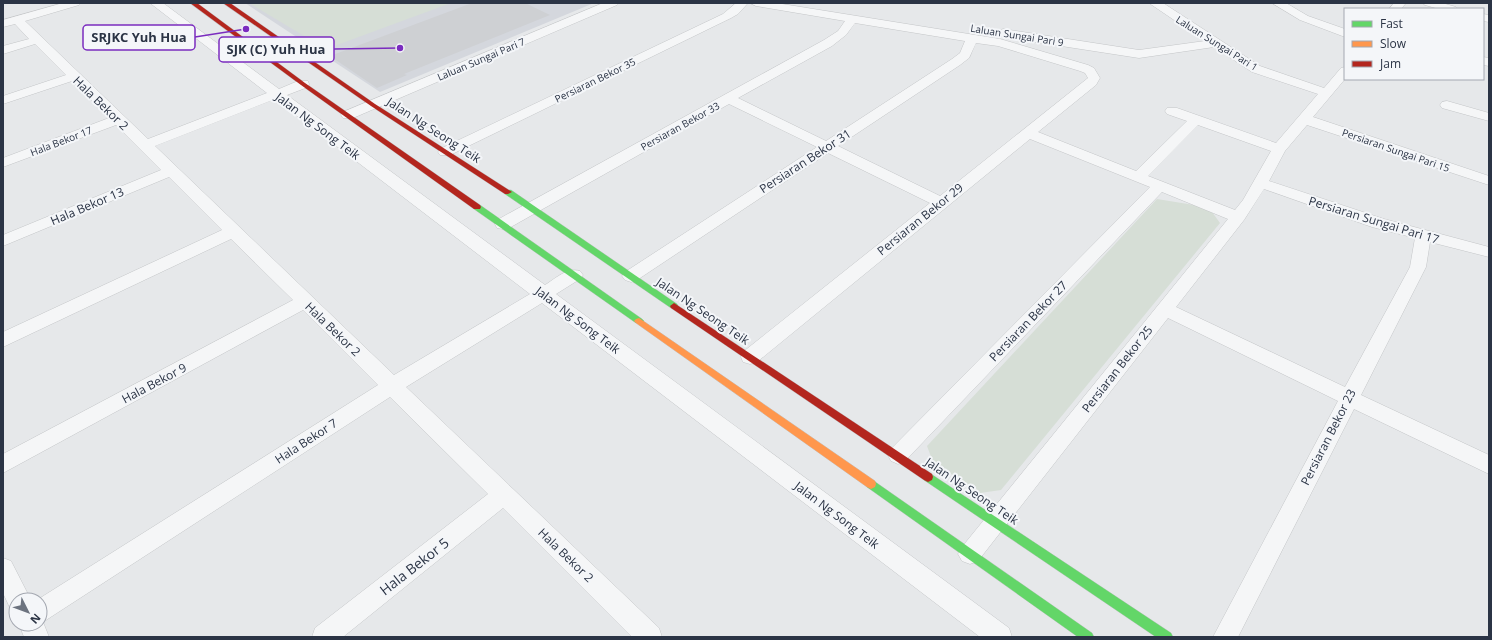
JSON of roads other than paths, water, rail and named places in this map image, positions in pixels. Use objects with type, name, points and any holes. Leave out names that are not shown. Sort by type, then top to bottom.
[{"type":"street","points":[[3,24],[75,3]]},
{"type":"street","name":"Jalan Ng Song Teik","points":[[156,3],[275,95],[1000,637]]},
{"type":"street","points":[[192,3],[303,84],[1088,637]]},
{"type":"street","name":"Jalan Ng Seong Teik","points":[[226,3],[373,104],[532,208],[1167,637]]},
{"type":"street","name":"Laluan Sungai Pari 7","points":[[348,115],[613,3]]},
{"type":"street","name":"Persiaran Bekor 35","points":[[445,152],[727,16],[734,12],[742,3]]},
{"type":"street","points":[[756,3],[971,40]]},
{"type":"street","name":"Laluan Sungai Pari 9","points":[[820,3],[1140,54],[1215,43]]},
{"type":"street","name":"Laluan Sungai Pari 1","points":[[1155,3],[1256,69],[1327,93]]},
{"type":"street","points":[[1278,3],[1310,21],[1344,33]]},
{"type":"street","points":[[1429,3],[1448,8]]},
{"type":"street","name":"Hala Bekor 2","points":[[17,20],[504,494],[646,635]]},
{"type":"street","name":"Persiaran Bekor 33","points":[[503,224],[828,43],[842,33],[852,20]]},
{"type":"street","points":[[3,50],[37,40]]},
{"type":"street","name":"Persiaran Bekor 29","points":[[750,356],[940,202],[1028,133],[1094,78],[1093,74],[1084,68],[1017,47],[971,40]]},
{"type":"street","name":"Persiaran Bekor 31","points":[[631,276],[956,62],[965,55],[971,40]]},
{"type":"street","name":"Persiaran Bekor 25","points":[[970,554],[1238,217],[1250,201],[1279,149],[1344,72]]},
{"type":"street","points":[[3,100],[74,76]]},
{"type":"street","points":[[145,145],[303,84]]},
{"type":"street","points":[[729,99],[940,202]]},
{"type":"street","points":[[1447,105],[1489,117]]},
{"type":"street","points":[[1172,111],[1279,149]]},
{"type":"street","name":"Hala Bekor 17","points":[[3,163],[118,119]]},
{"type":"street","points":[[1138,178],[1196,119]]},
{"type":"street","name":"Persiaran Sungai Pari 15","points":[[1304,119],[1489,182]]},
{"type":"street","points":[[1028,133],[1238,217]]},
{"type":"street","name":"Hala Bekor 13","points":[[3,241],[171,171]]},
{"type":"street","name":"Persiaran Sungai Pari 17","points":[[1260,183],[1340,212],[1423,236],[1489,252]]},
{"type":"street","name":"Persiaran Bekor 27","points":[[898,455],[1159,186]]},
{"type":"street","points":[[3,340],[234,231]]},
{"type":"street","name":"Persiaran Bekor 23","points":[[1225,637],[1418,267],[1423,236]]},
{"type":"street","name":"Hala Bekor 7","points":[[48,607],[392,386],[574,275]]},
{"type":"street","name":"Hala Bekor 9","points":[[3,464],[305,301]]},
{"type":"street","points":[[1164,309],[1489,465]]},
{"type":"street","name":"Hala Bekor 5","points":[[324,637],[504,494]]},
{"type":"street","points":[[3,569],[15,592]]},
{"type":"place","name":"SRJKC Yuh Hua","points":[[246,29]]},
{"type":"place","name":"SJK (C) Yuh Hua","points":[[400,48]]}]
